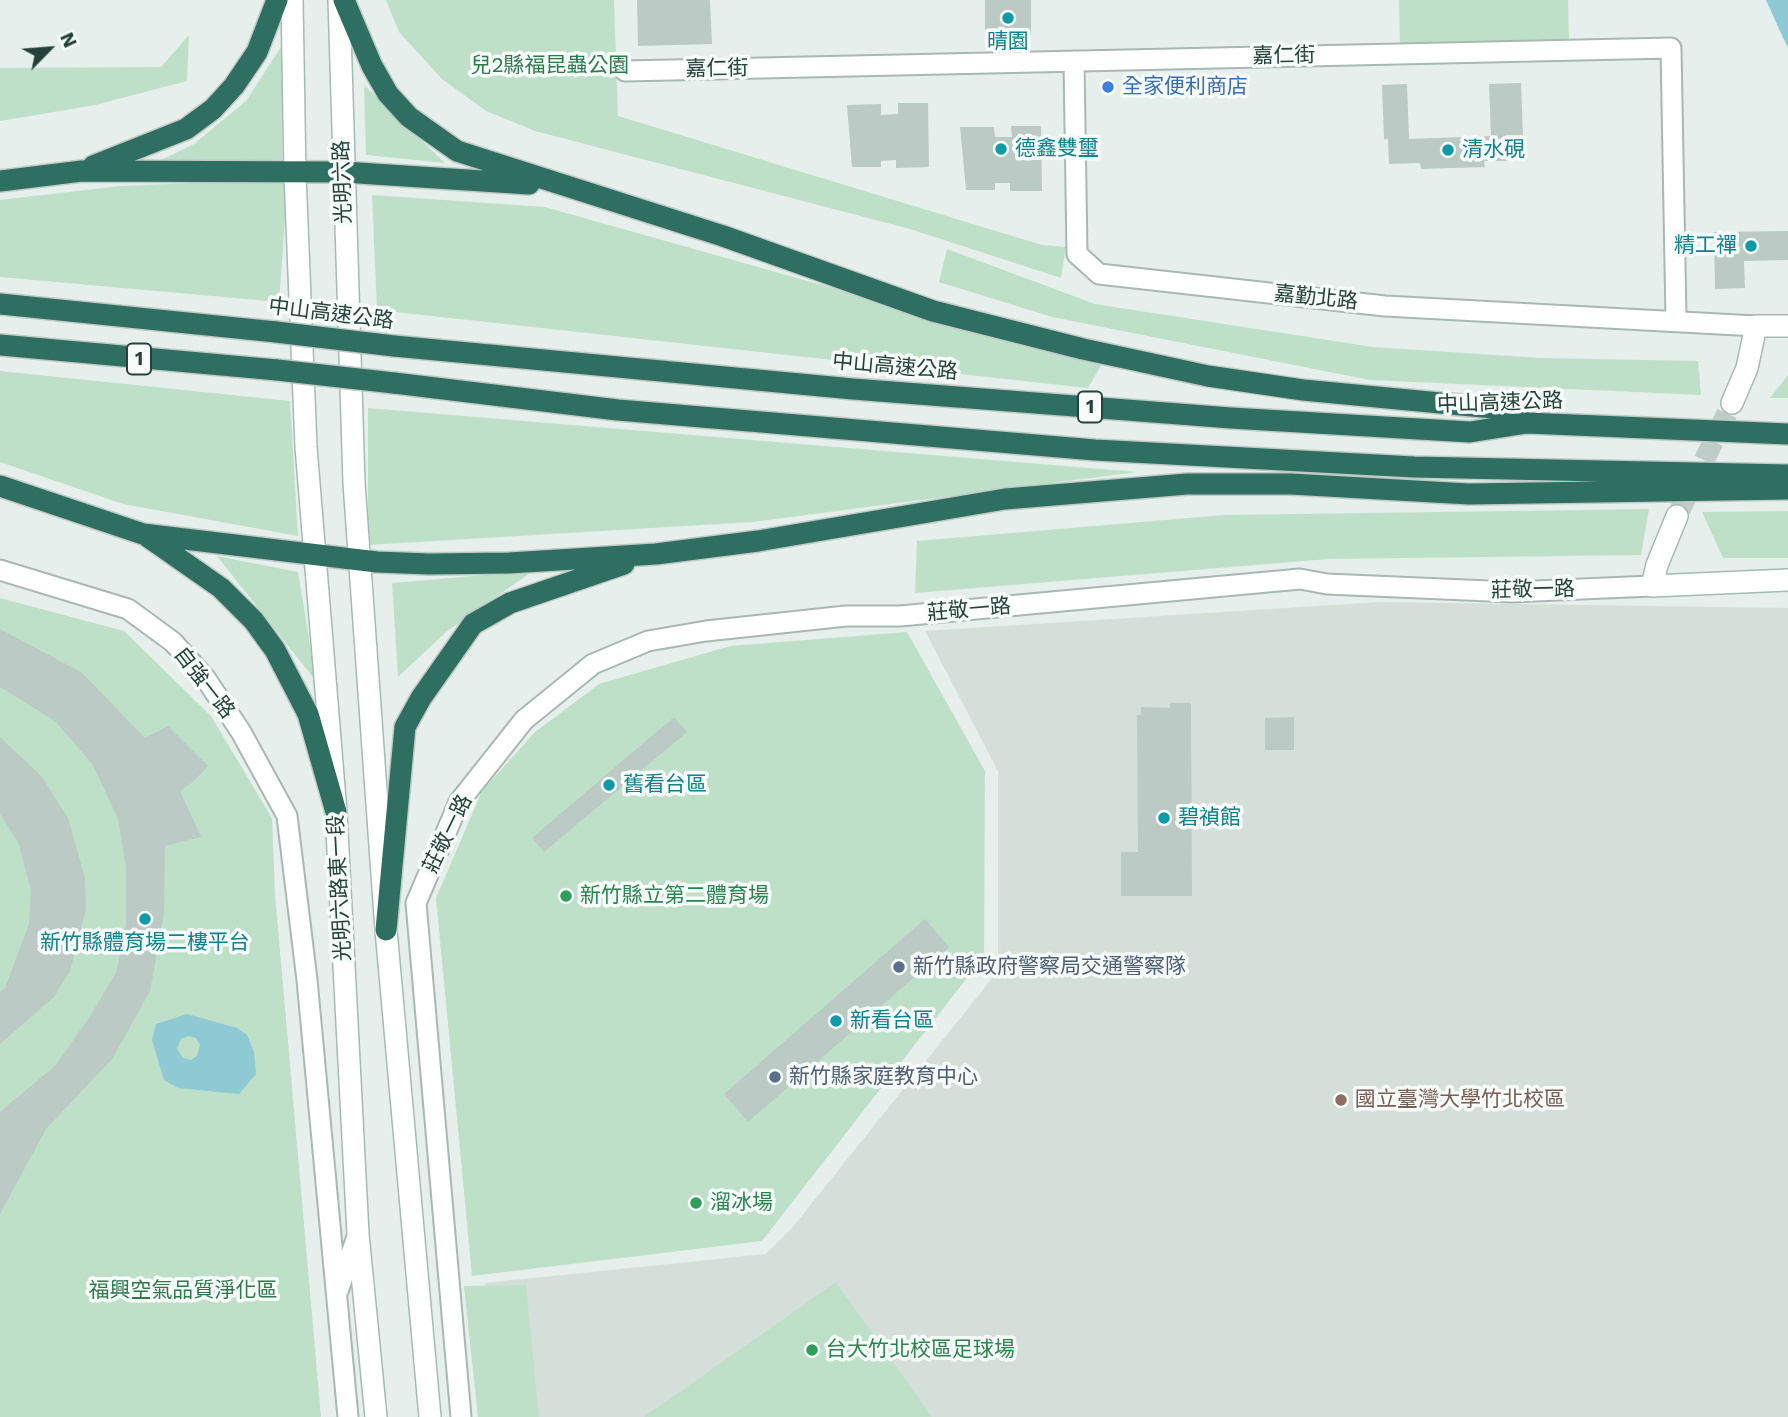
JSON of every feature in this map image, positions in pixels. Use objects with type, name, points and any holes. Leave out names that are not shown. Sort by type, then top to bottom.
[{"type":"highway","points":[[82,171],[186,130],[213,109],[234,86],[257,52],[277,0]]},
{"type":"highway","points":[[342,0],[388,94],[409,117],[457,151],[555,185],[687,224],[933,311],[1083,349],[1208,376],[1303,390],[1493,408],[1527,423]]},
{"type":"highway","points":[[0,181],[82,171],[295,174],[343,172],[555,185]]},
{"type":"highway","name":"中山高速公路","points":[[0,304],[394,346],[853,389],[1231,418],[1470,432],[1527,423],[1788,434]]},
{"type":"highway","name":"1","points":[[0,345],[277,370],[618,410],[1095,450],[1414,467],[1788,475]]},
{"type":"highway","points":[[0,486],[143,534],[361,559],[429,564],[509,563],[656,554],[758,541],[1005,499],[1112,488],[1187,484],[1291,484],[1469,494],[1788,489]]},
{"type":"highway","points":[[143,534],[221,589],[254,621],[275,650],[308,714],[336,812]]},
{"type":"highway","points":[[386,930],[405,727],[448,657],[473,624],[510,603],[656,554]]},
{"type":"main road","points":[[292,0],[295,174]]},
{"type":"main road","name":"光明六路","points":[[342,0],[343,172],[349,363]]},
{"type":"main road","name":"光明六路東一段","points":[[295,174],[301,359],[336,812],[358,1234],[376,1417]]},
{"type":"main road","points":[[1732,403],[1747,368],[1756,326]]},
{"type":"main road","name":"嘉勤北路","points":[[1756,326],[1788,326]]},
{"type":"main road","name":"光明六路東一段","points":[[349,363],[386,930],[430,1417]]},
{"type":"main road","points":[[1652,586],[1657,565],[1677,516]]},
{"type":"main road","name":"莊敬一路","points":[[1652,586],[1788,580]]},
{"type":"street","name":"嘉仁街","points":[[625,71],[1671,48],[1676,319]]},
{"type":"street","name":"嘉勤北路","points":[[1074,61],[1077,254],[1099,274],[1385,306],[1676,319],[1756,326]]},
{"type":"street","name":"自強一路","points":[[0,570],[128,609],[173,642],[206,679],[242,732],[287,816]]},
{"type":"street","name":"莊敬一路","points":[[460,1417],[416,903],[458,802],[524,720],[593,664],[648,641],[706,631],[846,616],[900,616],[1300,579],[1327,584],[1512,593],[1652,586]]},
{"type":"street","name":"光明六路東一段","points":[[287,816],[307,980],[348,1417]]},
{"type":"street","points":[[336,1295],[358,1234]]},
{"type":"shaded area","name":"國立臺灣大學竹北校區","points":[[1380,602],[1788,608],[1788,1417],[500,1417],[485,1283],[766,1254],[792,1228],[998,971],[998,771],[925,631]]},
{"type":"green space","name":"兒2縣福昆蟲公園","points":[[386,0],[614,0],[618,116],[1042,245],[1066,247],[1061,278],[910,229],[535,131],[486,111],[442,79],[399,32]]},
{"type":"green space","points":[[1399,0],[1568,0],[1569,42],[1400,45]]},
{"type":"green space","points":[[189,35],[187,81],[95,105],[0,121],[0,68],[161,67]]},
{"type":"green space","points":[[283,44],[282,163],[153,164],[194,144],[246,101]]},
{"type":"green space","points":[[364,85],[445,163],[366,155]]},
{"type":"green space","points":[[288,179],[279,302],[0,277],[0,200],[120,186]]},
{"type":"green space","points":[[372,195],[545,207],[1102,364],[1088,388],[377,310]]},
{"type":"green space","points":[[947,249],[1095,304],[1373,347],[1541,358],[1698,361],[1701,395],[1370,380],[1052,317],[939,282]]},
{"type":"green space","points":[[0,371],[290,401],[298,536],[123,504],[0,462]]},
{"type":"green space","points":[[1788,375],[1788,398],[1770,398]]},
{"type":"green space","points":[[368,408],[1137,472],[752,522],[368,545]]},
{"type":"green space","points":[[1649,509],[1641,555],[1328,559],[915,593],[917,541],[1224,515]]},
{"type":"green space","points":[[1788,511],[1788,558],[1723,558],[1702,512]]},
{"type":"green space","points":[[217,556],[298,572],[316,681]]},
{"type":"green space","points":[[533,571],[446,632],[398,677],[392,583]]},
{"type":"green space","name":"福興空氣品質淨化區","points":[[0,598],[124,631],[211,716],[272,818],[275,894],[321,1417],[0,1417]]},
{"type":"green space","points":[[907,632],[985,771],[984,956],[762,1241],[472,1276],[436,898],[482,791],[535,732],[599,684],[730,646]]},
{"type":"green space","name":"台大竹北校區足球場","points":[[836,1282],[932,1417],[644,1417]]},
{"type":"green space","points":[[526,1285],[539,1417],[478,1417],[464,1286]]},
{"type":"water","points":[[1766,0],[1788,0],[1788,48],[1779,29]]},
{"type":"water","points":[[187,1014],[237,1028],[247,1035],[254,1052],[256,1074],[239,1094],[178,1088],[164,1080],[152,1040],[156,1024]],"holes":[[[188,1036],[196,1038],[200,1045],[197,1056],[191,1060],[183,1058],[177,1049],[181,1039]]]},
{"type":"building","points":[[637,0],[710,0],[712,44],[638,46]]},
{"type":"building","name":"晴園","points":[[985,0],[1031,0],[1031,36],[985,37]]},
{"type":"building","points":[[1521,83],[1523,135],[1506,135],[1507,161],[1484,161],[1485,167],[1421,169],[1420,163],[1389,164],[1388,139],[1384,139],[1382,85],[1407,84],[1409,139],[1491,136],[1489,84]]},
{"type":"building","points":[[898,103],[928,103],[929,167],[896,168],[896,160],[881,161],[881,167],[852,167],[847,105],[881,104],[881,115],[898,114]]},
{"type":"building","name":"德鑫雙璽","points":[[1011,126],[1041,126],[1042,191],[1010,191],[1010,183],[995,183],[995,190],[966,190],[960,127],[994,127],[995,137],[1012,137]]},
{"type":"building","name":"精工禪","points":[[1788,231],[1788,260],[1744,261],[1745,288],[1715,289],[1714,232]]},
{"type":"building","name":"新竹縣體育場二樓平台","points":[[0,629],[81,672],[145,738],[168,726],[208,766],[180,791],[201,837],[165,846],[164,914],[150,991],[112,1059],[46,1129],[0,1214],[0,1112],[56,1065],[116,973],[126,924],[126,868],[118,819],[93,765],[55,721],[0,687]]},
{"type":"building","name":"碧禎館","points":[[1170,703],[1191,703],[1192,896],[1121,896],[1121,852],[1138,852],[1137,715],[1141,715],[1141,707],[1170,708]]},
{"type":"building","name":"舊看台區","points":[[674,717],[687,732],[544,852],[532,838]]},
{"type":"building","points":[[1294,717],[1294,750],[1265,750],[1265,718]]},
{"type":"building","points":[[0,737],[42,777],[68,818],[85,878],[86,909],[70,971],[54,997],[0,1044],[0,992],[5,988],[29,924],[31,890],[18,842],[0,814]]},
{"type":"building","name":"新看台區","points":[[925,919],[949,947],[748,1122],[724,1094]]},
{"type":"tunnel","points":[[1677,516],[1732,403]]},
{"type":"place","name":"晴園","points":[[1008,18]]},
{"type":"place","name":"全家便利商店","points":[[1108,87]]},
{"type":"place","name":"德鑫雙璽","points":[[1001,149]]},
{"type":"place","name":"清水硯","points":[[1448,150]]},
{"type":"place","name":"精工禪","points":[[1751,246]]},
{"type":"place","name":"舊看台區","points":[[609,785]]},
{"type":"place","name":"碧禎館","points":[[1164,818]]},
{"type":"place","name":"新竹縣立第二體育場","points":[[566,896]]},
{"type":"place","name":"新竹縣體育場二樓平台","points":[[145,919]]},
{"type":"place","name":"新竹縣政府警察局交通警察隊","points":[[899,967]]},
{"type":"place","name":"新看台區","points":[[836,1021]]},
{"type":"place","name":"新竹縣家庭教育中心","points":[[775,1077]]},
{"type":"place","name":"國立臺灣大學竹北校區","points":[[1341,1100]]},
{"type":"place","name":"溜冰場","points":[[696,1203]]},
{"type":"place","name":"台大竹北校區足球場","points":[[812,1350]]}]
